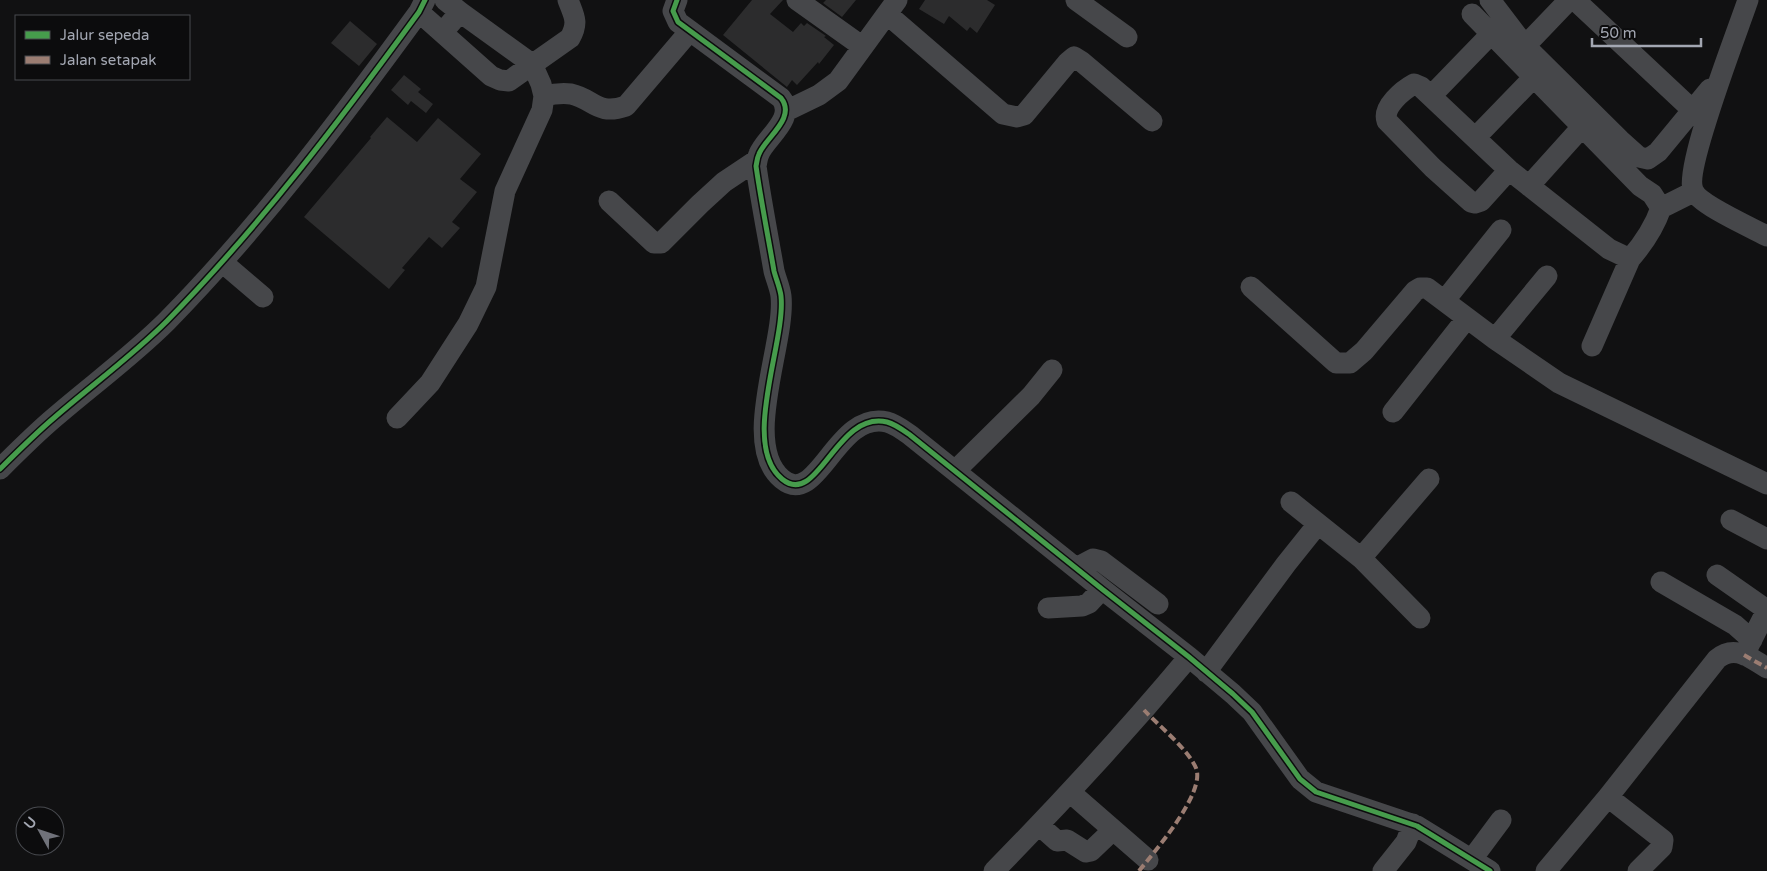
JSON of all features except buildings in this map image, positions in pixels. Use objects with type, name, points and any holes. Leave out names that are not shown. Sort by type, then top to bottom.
[{"type":"street","points":[[0,468],[53,418],[160,327],[222,262],[332,130],[422,6],[443,32],[491,76],[509,81],[570,38],[575,29],[576,20],[568,0]]},
{"type":"street","points":[[677,0],[673,11],[678,22],[689,32],[781,98],[786,111],[784,118],[763,147],[757,160],[773,264],[781,296],[781,319],[765,417],[765,446],[776,473],[792,485],[801,484],[812,479],[840,443],[860,425],[878,421],[888,422],[905,431],[1189,657],[1252,712],[1300,779],[1316,792],[1413,824],[1429,832],[1490,871]]},
{"type":"street","points":[[797,0],[863,47]]},
{"type":"street","points":[[1076,0],[1127,37]]},
{"type":"street","points":[[1490,0],[1524,46],[1620,140],[1640,157],[1648,158],[1658,152],[1699,116],[1748,0]]},
{"type":"street","points":[[1524,46],[1569,0]]},
{"type":"street","points":[[1575,0],[1699,116]]},
{"type":"street","points":[[397,418],[430,383],[468,324],[486,287],[505,191],[542,110],[544,96],[532,64],[452,6],[443,32]]},
{"type":"street","points":[[786,111],[810,100],[829,89],[838,81],[892,7],[1003,114],[1017,117],[1024,115],[1074,57],[1152,121]]},
{"type":"street","points":[[1472,14],[1640,186],[1652,194],[1661,208]]},
{"type":"street","points":[[544,96],[560,93],[573,95],[600,108],[616,109],[626,106],[689,32]]},
{"type":"street","points":[[1431,96],[1491,34]]},
{"type":"street","points":[[1475,138],[1534,77]]},
{"type":"street","points":[[1509,170],[1481,201],[1475,203],[1461,194],[1433,168],[1387,120],[1385,115],[1387,108],[1408,87],[1414,84],[1421,87],[1509,170],[1609,249],[1630,259]]},
{"type":"street","points":[[1710,89],[1699,116],[1691,178],[1693,192],[1706,204],[1767,236]]},
{"type":"street","points":[[1529,186],[1582,126]]},
{"type":"street","points":[[609,201],[654,243],[661,243],[718,188],[757,160]]},
{"type":"street","points":[[1592,346],[1630,259],[1644,242],[1655,224],[1661,208],[1693,192]]},
{"type":"street","points":[[1445,300],[1501,230]]},
{"type":"street","points":[[222,262],[263,297]]},
{"type":"street","points":[[1495,339],[1547,276]]},
{"type":"street","points":[[1251,287],[1336,363],[1350,362],[1364,351],[1415,291],[1420,288],[1427,288],[1495,339],[1559,383],[1767,484]]},
{"type":"street","points":[[1393,412],[1467,318]]},
{"type":"street","points":[[955,471],[1031,396],[1052,370]]},
{"type":"street","points":[[1361,558],[1429,479]]},
{"type":"street","points":[[1291,502],[1361,558],[1420,618]]},
{"type":"street","points":[[1731,520],[1767,539]]},
{"type":"street","points":[[1206,672],[1318,524]]},
{"type":"street","points":[[1076,568],[1093,559],[1101,561],[1158,604]]},
{"type":"street","points":[[1546,871],[1608,797],[1717,659],[1724,654],[1748,647],[1767,610],[1717,575]]},
{"type":"street","points":[[1661,582],[1735,625],[1748,647],[1767,668]]},
{"type":"street","points":[[1048,608],[1082,606],[1089,603],[1102,589]]},
{"type":"street","points":[[994,871],[1070,793],[1189,657]]},
{"type":"street","points":[[1070,793],[1148,860]]},
{"type":"street","points":[[1608,797],[1663,840],[1662,847],[1638,871]]},
{"type":"street","points":[[1472,859],[1501,820]]},
{"type":"street","points":[[1383,871],[1406,842],[1413,824]]},
{"type":"street","points":[[1039,826],[1057,841],[1067,840],[1086,852],[1091,851],[1113,830]]},
{"type":"marked path","points":[[1744,655],[1767,668]]},
{"type":"marked path","points":[[1139,871],[1177,822],[1193,792],[1197,779],[1196,768],[1192,760],[1173,738],[1144,710]]},
{"type":"cycle path","points":[[0,469],[48,423],[154,334],[235,248],[330,132],[419,12],[425,0]]},
{"type":"cycle path","points":[[677,0],[673,11],[678,22],[781,98],[785,105],[783,120],[762,148],[756,166],[774,271],[781,296],[781,316],[765,418],[765,442],[770,463],[782,479],[795,485],[806,481],[818,471],[854,430],[869,422],[887,422],[896,426],[910,435],[1233,694],[1252,712],[1300,779],[1316,792],[1417,826],[1490,871]]}]
